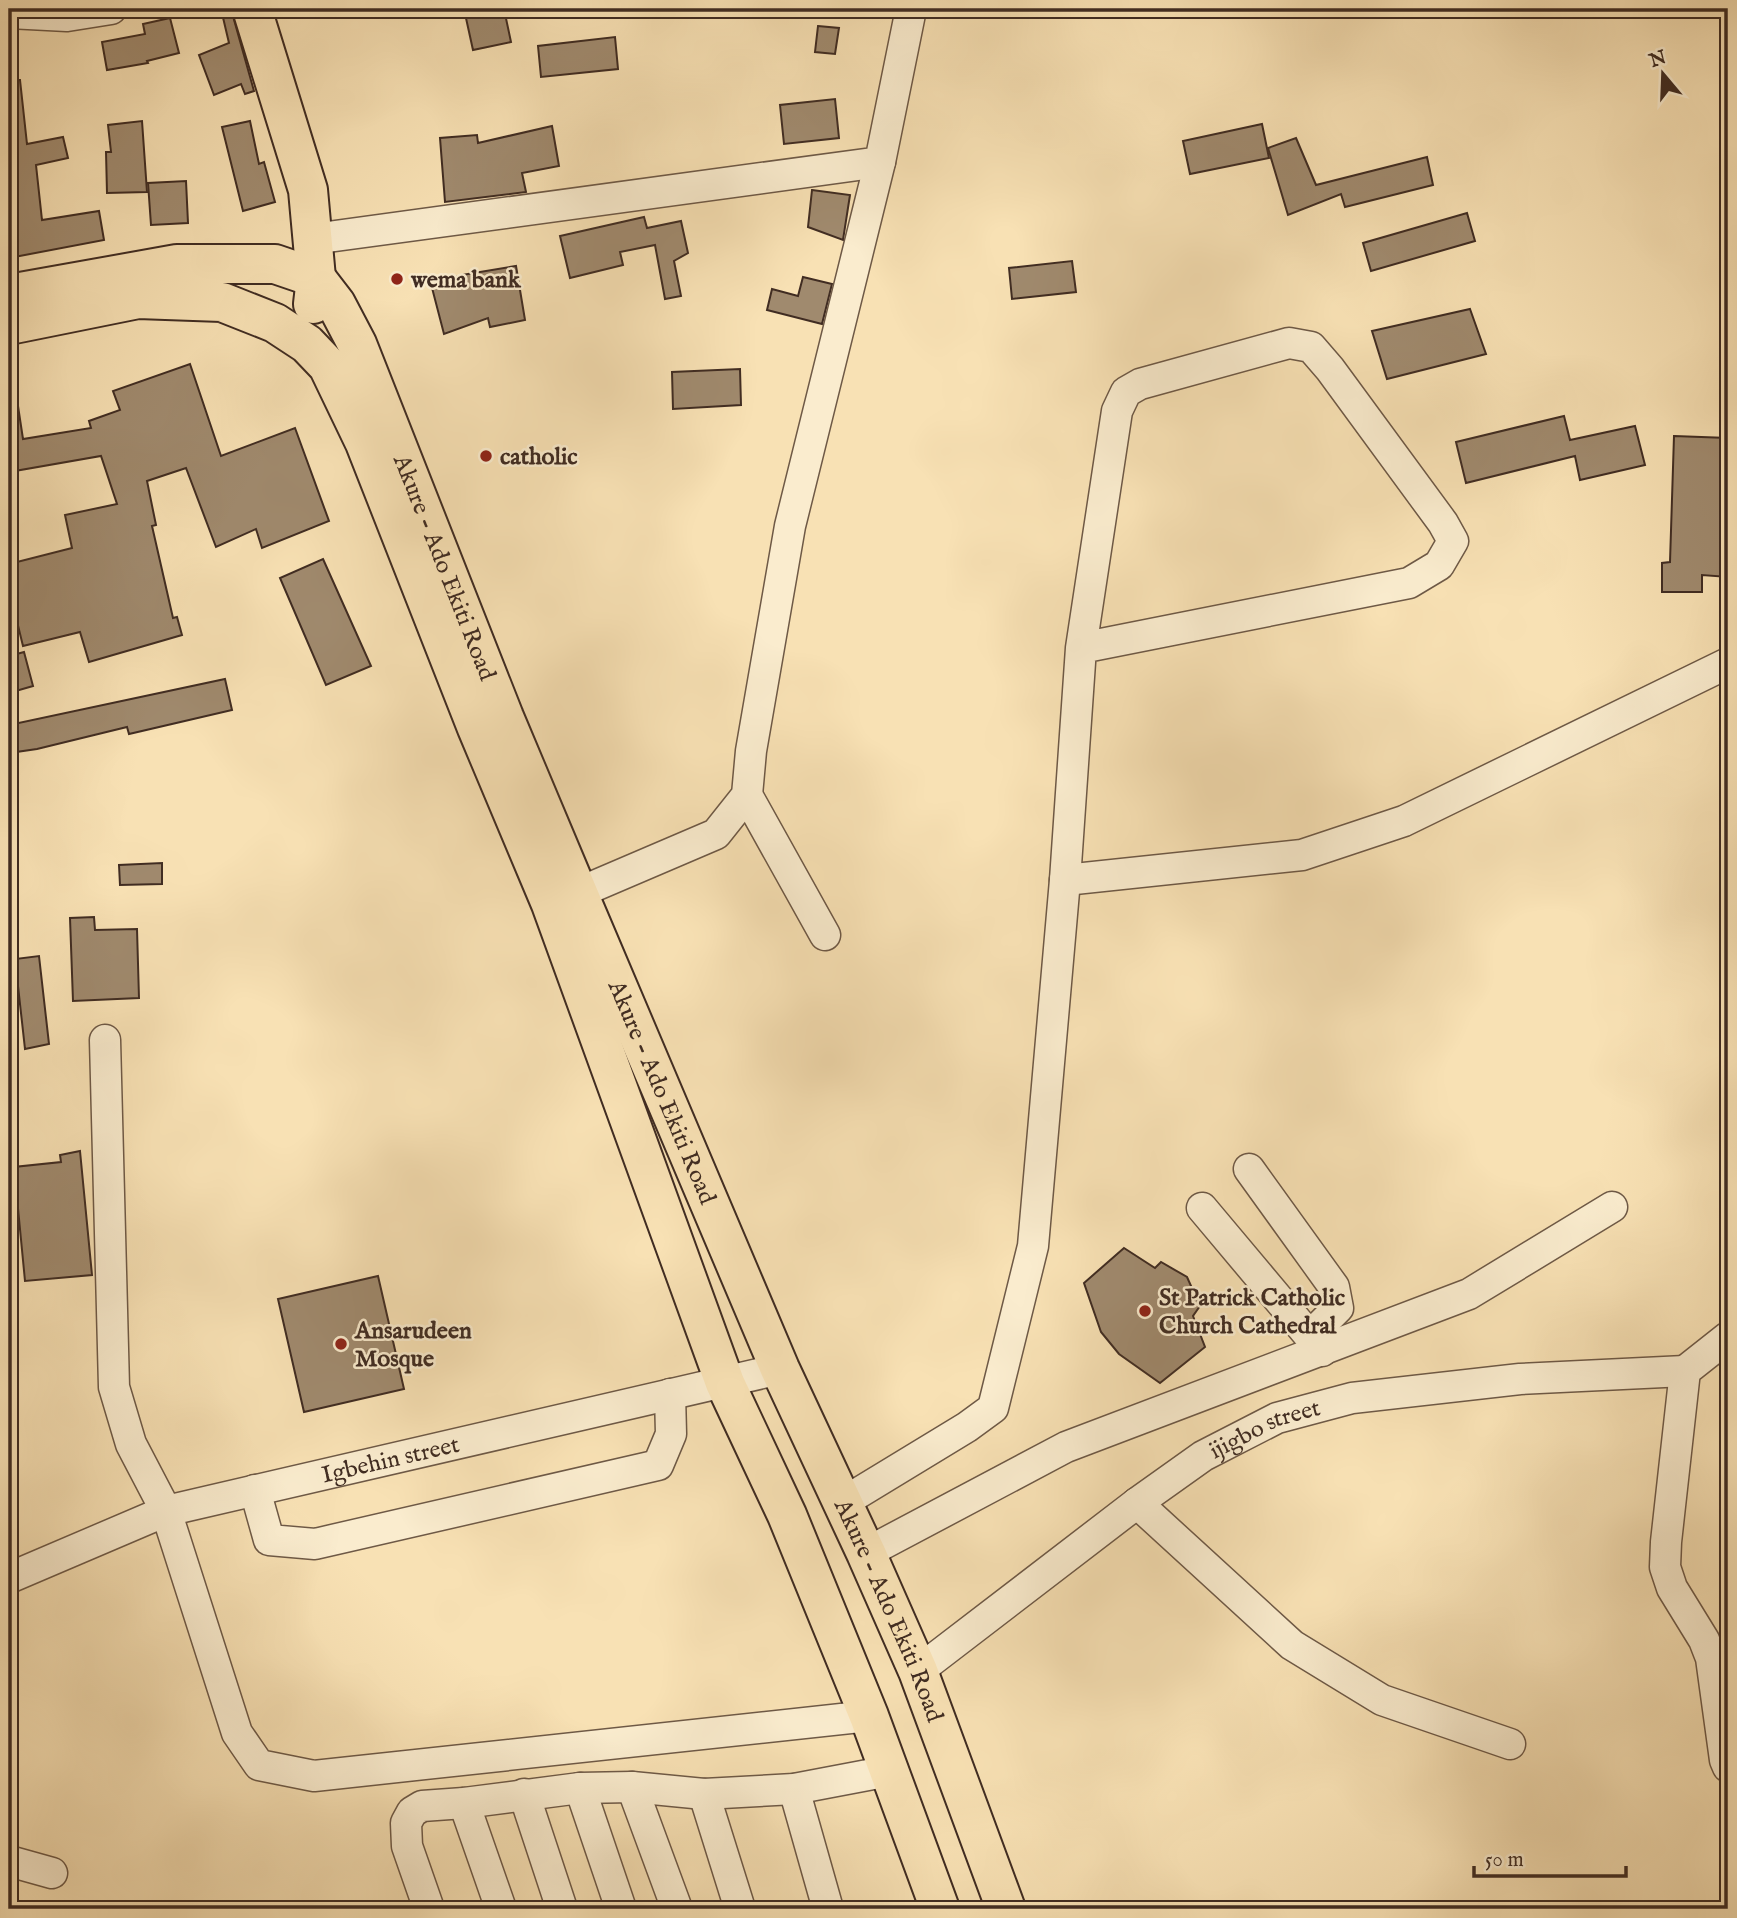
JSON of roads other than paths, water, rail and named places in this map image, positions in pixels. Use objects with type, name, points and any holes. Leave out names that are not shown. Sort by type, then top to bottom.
[{"type":"main road","points":[[252,9],[308,190],[316,278],[311,334],[307,344]]},
{"type":"main road","points":[[9,294],[177,264],[275,264],[316,278]]},
{"type":"main road","name":"Akure - Ado Ekiti Road","points":[[316,278],[336,304],[357,344],[504,718],[780,1369],[918,1671],[1006,1909]]},
{"type":"main road","name":"Akure - Ado Ekiti Road","points":[[9,325],[138,299],[222,302],[275,323],[307,344],[328,366],[347,402],[408,548],[477,728],[551,904],[725,1383],[787,1514],[869,1716],[940,1909]]},
{"type":"street","points":[[9,13],[67,16],[111,9]]},
{"type":"street","points":[[578,893],[716,834],[747,795],[751,751],[790,526],[880,162],[912,9]]},
{"type":"street","points":[[313,239],[880,162]]},
{"type":"street","points":[[842,1503],[967,1427],[993,1408],[1033,1246],[1065,880],[1081,648],[1117,411],[1126,392],[1140,384],[1289,343],[1311,347],[1443,523],[1452,541],[1439,565],[1409,583],[1081,648]]},
{"type":"street","points":[[1065,880],[1302,855],[1404,821],[1728,663]]},
{"type":"street","points":[[747,795],[825,935]]},
{"type":"street","points":[[105,1040],[114,1387],[131,1444],[166,1511],[237,1733],[259,1765],[314,1776],[869,1716]]},
{"type":"street","points":[[1249,1169],[1334,1287],[1338,1308],[1316,1344]]},
{"type":"street","points":[[866,1553],[1066,1447],[1316,1344],[1469,1294],[1612,1207]]},
{"type":"street","points":[[1202,1208],[1316,1344]]},
{"type":"street","points":[[1728,1338],[1685,1371],[1665,1567],[1672,1588],[1712,1658],[1728,1767]]},
{"type":"street","name":"Igbehin street","points":[[9,1578],[166,1511],[780,1369]]},
{"type":"street","name":"ijigbo street","points":[[918,1671],[1137,1503],[1203,1456],[1277,1418],[1352,1398],[1520,1379],[1685,1371]]},
{"type":"street","points":[[255,1490],[269,1540],[316,1544],[658,1465],[671,1434],[670,1394]]},
{"type":"street","points":[[1137,1503],[1292,1645],[1382,1700],[1510,1744]]},
{"type":"street","points":[[429,1909],[407,1846],[406,1823],[412,1812],[422,1806],[580,1788],[632,1787],[704,1794],[794,1789],[889,1771]]},
{"type":"street","points":[[632,1787],[677,1909]]},
{"type":"street","points":[[580,1788],[621,1909]]},
{"type":"street","points":[[794,1789],[828,1909]]},
{"type":"street","points":[[524,1794],[562,1909]]},
{"type":"street","points":[[704,1794],[740,1909]]},
{"type":"street","points":[[464,1803],[501,1909]]},
{"type":"street","points":[[9,1861],[52,1873]]},
{"type":"place","name":"wema bank","points":[[397,279]]},
{"type":"place","name":"catholic","points":[[486,456]]},
{"type":"place","name":"St Patrick Catholic Church Cathedral","points":[[1145,1311]]},
{"type":"place","name":"Ansarudeen Mosque","points":[[341,1344]]}]
